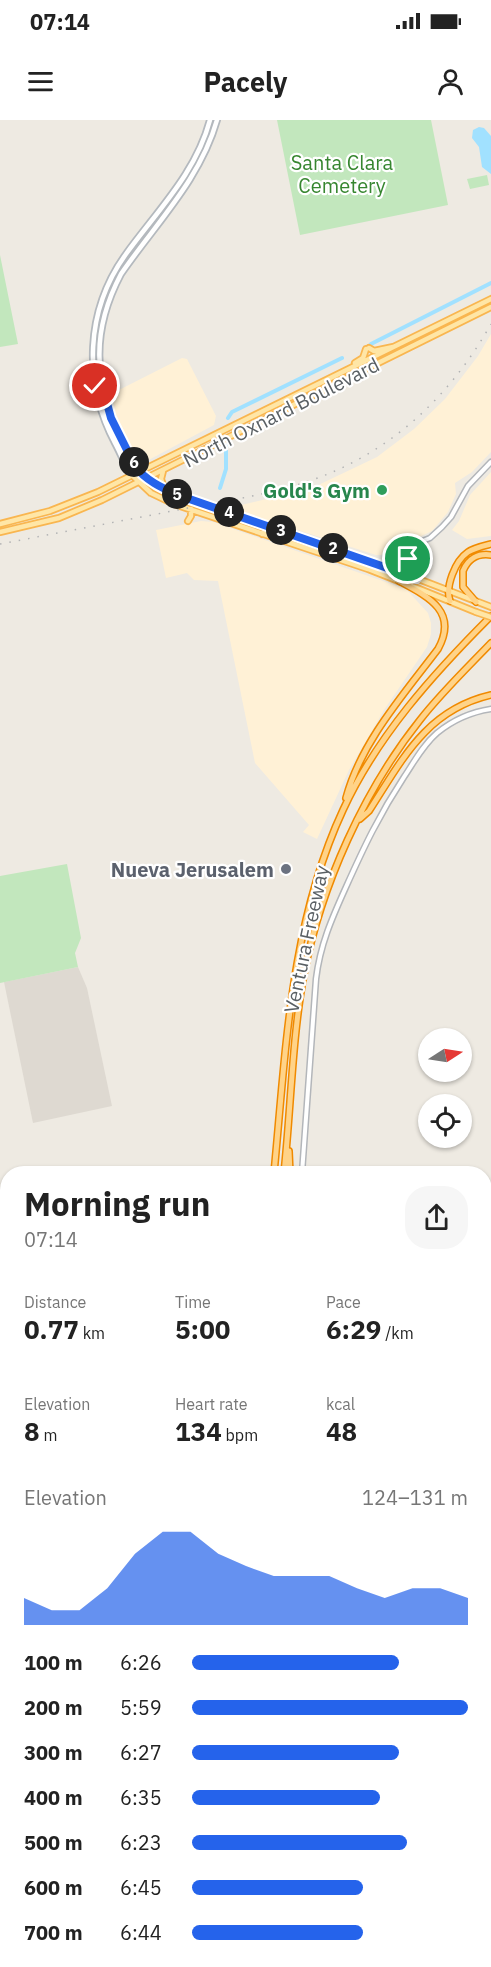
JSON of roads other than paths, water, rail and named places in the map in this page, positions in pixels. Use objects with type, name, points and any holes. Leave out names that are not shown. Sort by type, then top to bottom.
[{"type":"highway","points":[[450,601],[448,591],[457,565],[473,549],[491,544]]},
{"type":"highway","points":[[476,602],[463,586],[463,571],[473,558],[491,555]]},
{"type":"highway","points":[[344,808],[350,786],[379,730],[438,649],[444,632],[443,617],[439,607],[426,596],[399,581]]},
{"type":"highway","name":"Ventura Freeway","points":[[275,1166],[295,973],[318,873],[344,808],[377,749],[414,699],[489,618],[491,609]]},
{"type":"highway","name":"Ventura Freeway","points":[[285,1166],[304,973],[326,895],[357,822],[392,760],[419,720],[491,643]]},
{"type":"highway","points":[[357,822],[369,811],[410,749],[432,724],[454,708],[491,695]]},
{"type":"highway","points":[[289,1123],[290,1166]]},
{"type":"main road","points":[[210,120],[188,171],[126,254],[107,288],[95,324],[92,343],[95,386],[105,424],[132,475],[138,483],[159,497],[399,581],[489,618]]},
{"type":"main road","points":[[217,120],[205,154],[194,175],[132,258],[113,290],[102,326],[99,344],[102,385],[111,418],[140,472],[164,488],[382,565],[484,604],[491,609]]},
{"type":"main road","name":"North Oxnard Boulevard","points":[[0,524],[62,507],[140,472],[491,299]]},
{"type":"main road","name":"North Oxnard Boulevard","points":[[1,532],[74,513],[491,307]]},
{"type":"main road","points":[[329,378],[363,358],[367,349],[377,351],[395,346]]},
{"type":"main road","points":[[95,386],[102,385]]},
{"type":"main road","points":[[163,471],[161,478],[164,488]]},
{"type":"main road","points":[[188,522],[191,509]]},
{"type":"main road","points":[[1,532],[10,525],[10,521]]},
{"type":"main road","points":[[262,534],[266,530],[274,532],[278,529]]},
{"type":"main road","points":[[281,540],[298,536]]},
{"type":"main road","points":[[416,578],[408,563],[411,554],[420,543]]},
{"type":"street","points":[[374,572],[403,549],[433,536],[447,523],[468,486],[491,462]]},
{"type":"street","points":[[303,1166],[316,979],[321,949],[330,920],[374,824],[421,751],[438,733],[456,720],[475,712],[491,709]]},
{"type":"water","points":[[479,127],[484,128],[491,136],[491,174],[482,167],[479,147],[472,138],[473,130]]},
{"type":"waterway","points":[[371,344],[491,283]]},
{"type":"waterway","points":[[228,418],[232,412],[342,358]]},
{"type":"waterway","points":[[220,488],[226,469],[226,446]]},
{"type":"railway","points":[[0,544],[259,495],[331,473],[360,459],[411,423],[455,377],[491,324]]},
{"type":"place","name":"Gold's Gym","points":[[382,490]]},
{"type":"place","name":"Nueva Jerusalem","points":[[286,869]]},
{"type":"park label","name":"Santa Clara Cemetery","points":[[342,174]]}]
